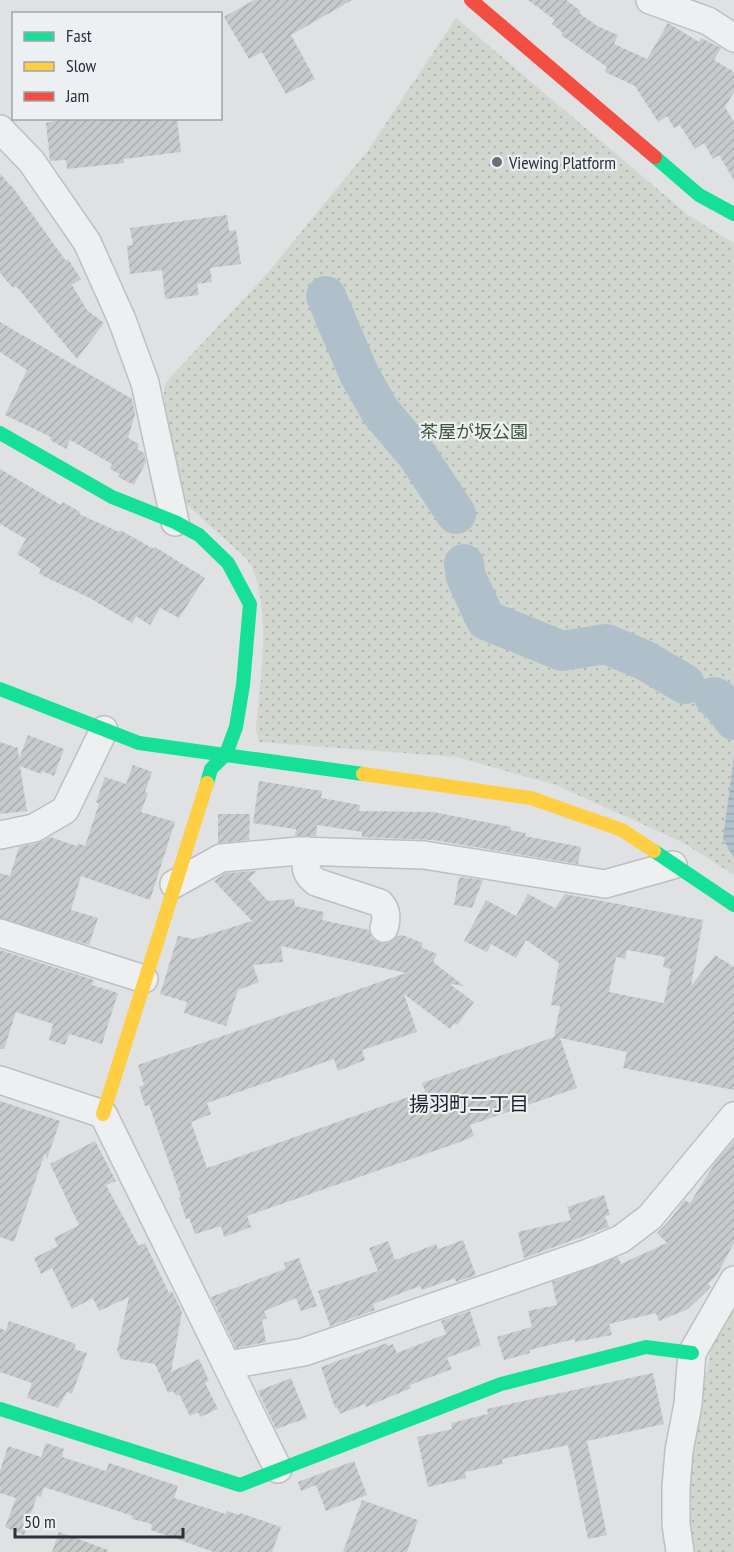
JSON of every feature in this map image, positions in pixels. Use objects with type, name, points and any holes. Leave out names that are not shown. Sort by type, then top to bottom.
[{"type":"street","points":[[471,0],[699,195],[734,214]]},
{"type":"street","points":[[650,0],[708,21],[734,38]]},
{"type":"street","points":[[0,129],[31,161],[87,242],[122,320],[145,383],[175,522]]},
{"type":"street","points":[[0,433],[112,497],[175,522],[199,535],[228,563],[250,604],[243,685],[236,727],[226,754],[211,769],[103,1114],[278,1469]]},
{"type":"street","points":[[0,689],[139,743],[531,798],[622,830],[734,905]]},
{"type":"street","points":[[0,835],[34,828],[65,810],[104,730]]},
{"type":"street","points":[[174,885],[221,858],[307,851],[424,855],[606,884],[674,864]]},
{"type":"street","points":[[307,851],[308,876],[316,882],[380,903],[385,908],[384,928]]},
{"type":"street","points":[[0,933],[144,979]]},
{"type":"street","points":[[0,1080],[103,1114]]},
{"type":"street","points":[[228,1365],[304,1352],[588,1253],[621,1239],[651,1217],[734,1116]]},
{"type":"street","points":[[680,1552],[676,1524],[676,1487],[688,1404],[692,1353],[734,1280]]},
{"type":"street","points":[[0,1409],[240,1485],[501,1384],[646,1347],[692,1353]]},
{"type":"green space","name":"茶屋が坂公園","points":[[456,18],[688,215],[734,243],[734,875],[684,843],[556,785],[457,757],[259,742],[256,729],[262,665],[263,617],[255,575],[246,558],[186,504],[181,495],[164,387],[265,276],[366,153]]},
{"type":"green space","points":[[734,1299],[734,1552],[689,1552],[685,1478],[714,1336]]},
{"type":"water","points":[[734,756],[734,858],[723,839]]},
{"type":"building","points":[[254,0],[352,0],[291,35],[315,79],[286,94],[262,52],[249,59],[224,17]]},
{"type":"building","points":[[528,0],[566,0],[597,26],[618,35],[614,44],[647,59],[668,23],[699,42],[701,38],[721,48],[714,60],[734,72],[734,92],[725,107],[734,122],[734,180],[719,155],[713,159],[704,143],[695,149],[680,125],[674,128],[667,116],[658,122],[635,86],[605,72],[607,67],[561,35],[563,33],[552,24],[555,20]]},
{"type":"building","points":[[60,120],[177,120],[181,152],[124,159],[124,163],[67,169],[66,160],[50,161],[46,123]]},
{"type":"building","points":[[0,174],[14,189],[66,261],[68,259],[81,279],[72,285],[87,310],[104,323],[77,359],[16,286],[13,288],[0,273]]},
{"type":"building","points":[[227,215],[229,231],[236,230],[241,264],[210,268],[212,282],[197,284],[199,295],[165,299],[162,270],[130,274],[127,246],[133,245],[130,228]]},
{"type":"building","points":[[0,322],[132,399],[135,414],[128,438],[139,444],[137,449],[144,453],[146,462],[134,485],[118,477],[120,474],[110,469],[112,464],[70,440],[66,449],[50,440],[51,437],[5,415],[27,370],[0,352]]},
{"type":"building","points":[[0,469],[61,505],[63,502],[80,512],[79,514],[119,532],[120,530],[154,549],[155,547],[205,578],[179,618],[160,608],[150,625],[136,616],[132,623],[88,597],[39,574],[41,569],[17,554],[26,539],[0,524]]},
{"type":"building","points":[[28,735],[64,749],[54,776],[20,766],[27,811],[0,814],[0,742],[18,748],[19,759]]},
{"type":"building","points":[[133,765],[152,772],[141,812],[175,822],[150,900],[81,876],[71,910],[98,918],[89,945],[0,918],[0,873],[10,876],[19,847],[38,843],[50,837],[77,846],[78,843],[85,846],[105,777],[126,784]]},
{"type":"building","points":[[259,781],[322,791],[321,798],[360,805],[359,811],[433,812],[511,827],[510,830],[526,833],[525,836],[581,847],[578,864],[433,840],[362,837],[362,832],[317,825],[316,836],[295,836],[296,829],[253,823]]},
{"type":"building","points":[[218,814],[250,814],[249,840],[218,843]]},
{"type":"building","points":[[257,871],[248,879],[268,901],[294,899],[295,906],[324,912],[322,920],[369,930],[372,939],[380,943],[389,943],[402,935],[423,943],[421,947],[437,954],[433,962],[464,986],[451,985],[474,1002],[457,1025],[454,1023],[450,1029],[404,994],[417,1032],[362,1050],[365,1060],[338,1071],[334,1059],[207,1103],[211,1114],[191,1122],[207,1168],[425,1091],[422,1083],[554,1037],[560,1006],[551,1005],[559,963],[526,940],[516,958],[491,944],[487,952],[464,941],[486,900],[516,916],[528,894],[555,908],[565,894],[703,920],[691,986],[715,955],[734,967],[734,1090],[623,1068],[627,1052],[560,1038],[577,1088],[470,1125],[474,1136],[460,1142],[247,1216],[251,1227],[224,1237],[221,1226],[195,1234],[189,1218],[186,1219],[179,1198],[181,1197],[149,1105],[145,1106],[139,1087],[144,1085],[138,1065],[406,973],[281,946],[283,962],[253,965],[259,982],[238,990],[226,1026],[184,1013],[187,1002],[160,994],[178,936],[194,939],[252,921],[214,881],[226,873]],"holes":[[[627,950],[665,957],[663,967],[671,969],[664,1003],[609,992],[616,957],[625,959]]]},
{"type":"building","points":[[459,877],[483,880],[472,908],[454,905]]},
{"type":"building","points":[[0,950],[94,980],[92,985],[118,993],[102,1044],[69,1034],[65,1045],[49,1040],[53,1024],[16,1012],[4,1049],[0,1049]]},
{"type":"building","points":[[0,1101],[60,1121],[47,1159],[45,1153],[14,1242],[0,1237]]},
{"type":"building","points":[[95,1141],[116,1181],[106,1185],[139,1246],[145,1243],[169,1293],[172,1291],[182,1312],[171,1372],[199,1359],[209,1381],[205,1383],[218,1409],[200,1417],[198,1412],[190,1416],[179,1394],[176,1396],[173,1391],[168,1393],[155,1364],[121,1359],[117,1350],[129,1297],[99,1311],[93,1298],[72,1309],[52,1268],[41,1274],[34,1258],[58,1246],[54,1238],[79,1225],[50,1164]]},
{"type":"building","points":[[734,1141],[734,1243],[717,1275],[708,1284],[711,1287],[688,1309],[659,1321],[656,1313],[609,1324],[612,1335],[575,1342],[575,1339],[529,1350],[530,1353],[504,1360],[497,1337],[532,1327],[528,1311],[557,1305],[552,1282],[618,1257],[621,1264],[667,1243],[657,1233],[685,1200],[690,1203],[717,1160]]},
{"type":"building","points":[[604,1195],[610,1215],[605,1216],[609,1227],[524,1258],[518,1232],[571,1220],[567,1207]]},
{"type":"building","points":[[463,1240],[476,1275],[456,1282],[455,1278],[422,1290],[420,1286],[373,1304],[375,1310],[330,1326],[318,1291],[378,1271],[369,1248],[388,1241],[395,1260],[436,1244],[438,1249]]},
{"type":"building","points":[[299,1258],[317,1306],[301,1311],[296,1298],[264,1311],[267,1318],[262,1320],[266,1342],[236,1348],[211,1297],[285,1269],[284,1263]]},
{"type":"building","points":[[470,1311],[481,1345],[447,1358],[452,1369],[410,1385],[411,1388],[366,1407],[365,1404],[340,1414],[337,1407],[335,1408],[321,1367],[387,1343],[388,1346],[393,1344],[397,1353],[446,1334],[441,1321]]},
{"type":"building","points":[[9,1321],[76,1344],[74,1349],[87,1353],[72,1394],[67,1392],[58,1408],[27,1398],[32,1383],[0,1372],[0,1328],[6,1331]]},
{"type":"building","points":[[653,1373],[664,1424],[587,1441],[607,1535],[588,1539],[568,1445],[502,1459],[503,1464],[465,1472],[466,1478],[428,1487],[417,1437],[452,1429],[451,1423],[488,1414],[487,1409]]},
{"type":"building","points":[[291,1378],[307,1418],[276,1429],[258,1391]]},
{"type":"building","points":[[46,1443],[64,1449],[62,1457],[106,1471],[109,1463],[178,1486],[174,1498],[226,1514],[226,1511],[239,1515],[240,1513],[281,1527],[272,1552],[214,1552],[151,1530],[152,1524],[132,1519],[133,1516],[44,1487],[41,1497],[37,1496],[24,1535],[5,1527],[16,1498],[0,1493],[0,1471],[8,1446],[41,1457]]},
{"type":"building","points":[[354,1461],[367,1495],[326,1511],[316,1485],[301,1491],[298,1482]]},
{"type":"building","points":[[362,1500],[418,1520],[407,1552],[343,1552]]},
{"type":"building","points":[[59,1532],[108,1550],[107,1552],[52,1552]]},
{"type":"waterway","points":[[326,296],[359,374],[380,411],[417,455],[456,514]]},
{"type":"waterway","points":[[464,564],[466,577],[486,620],[562,651],[606,644],[644,660],[685,684]]},
{"type":"waterway","points":[[714,697],[719,700],[734,720]]},
{"type":"traffic: fast","points":[[655,157],[699,195],[734,214]]},
{"type":"traffic: fast","points":[[0,433],[112,497],[175,522],[199,535],[228,563],[250,604],[243,685],[236,727],[226,754],[211,769],[207,783]]},
{"type":"traffic: fast","points":[[0,689],[139,743],[363,774]]},
{"type":"traffic: fast","points":[[654,851],[734,905]]},
{"type":"traffic: fast","points":[[0,1409],[240,1485],[501,1384],[646,1347],[692,1353]]},
{"type":"traffic: slow","points":[[363,774],[531,798],[622,830],[654,851]]},
{"type":"traffic: slow","points":[[103,1114],[207,783]]},
{"type":"traffic: jam","points":[[471,0],[655,157]]},
{"type":"place","name":"Viewing Platform","points":[[497,162]]},
{"type":"district","name":"揚羽町二丁目","points":[[469,1104]]}]
